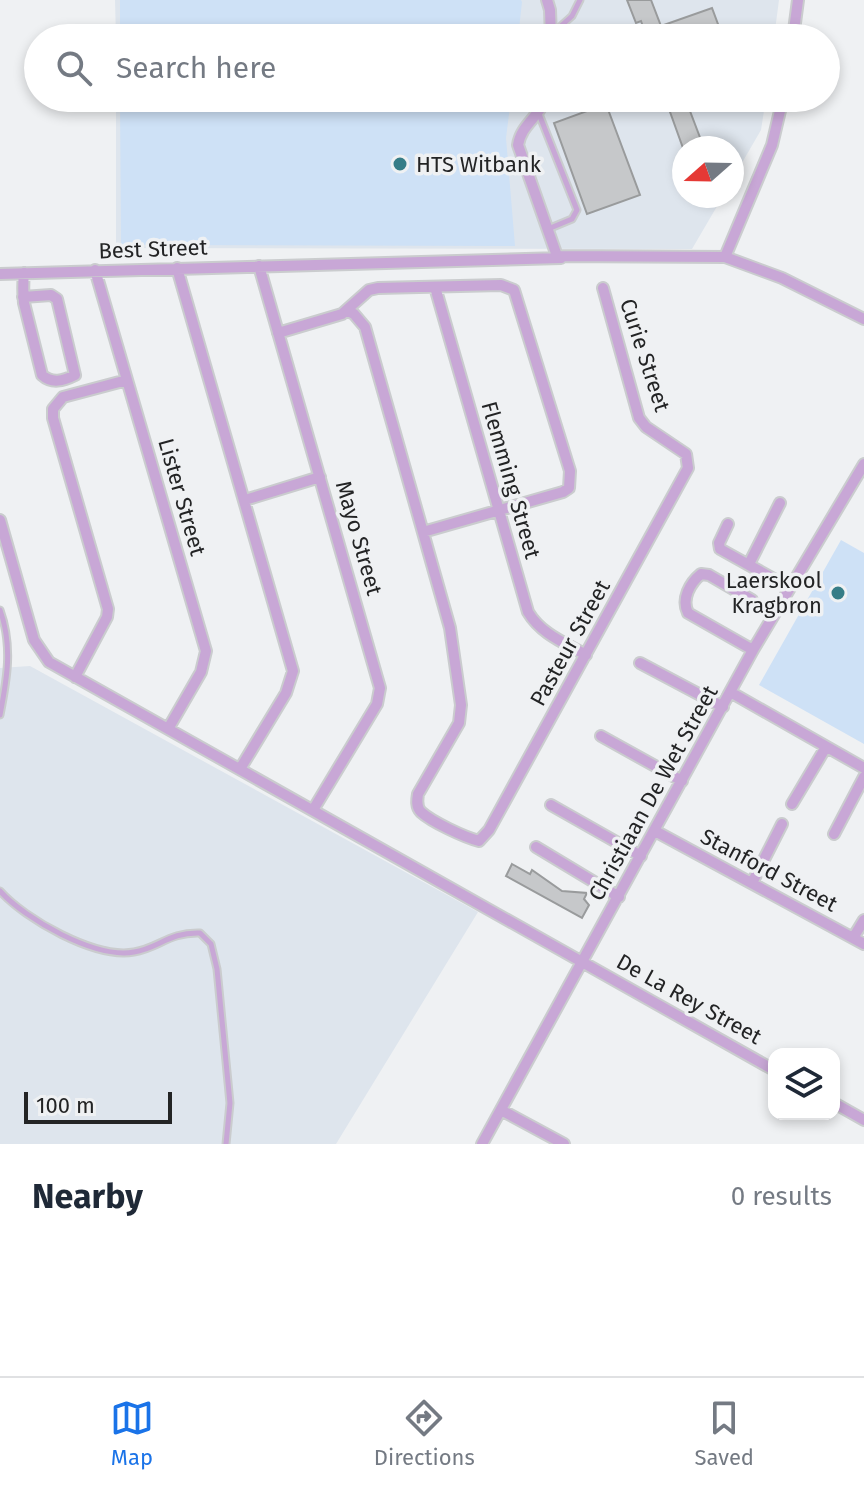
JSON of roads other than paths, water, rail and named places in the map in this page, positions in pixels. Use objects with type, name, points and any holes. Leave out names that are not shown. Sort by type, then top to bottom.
[{"type":"street","points":[[547,0],[550,24]]},
{"type":"street","points":[[795,24],[798,0]]},
{"type":"street","points":[[780,112],[772,145],[725,257],[782,278],[864,319]]},
{"type":"street","points":[[539,114],[526,125],[518,145],[555,252],[561,258]]},
{"type":"street","name":"Best Street","points":[[0,274],[561,258],[725,257]]},
{"type":"street","name":"Mayo Street","points":[[259,266],[380,688],[377,704],[313,810]]},
{"type":"street","points":[[177,268],[293,671],[286,693],[240,769]]},
{"type":"street","name":"Lister Street","points":[[95,270],[206,651],[201,672],[168,729]]},
{"type":"street","points":[[23,297],[51,295],[57,299],[76,372],[71,377],[54,381],[42,375],[23,297],[24,273]]},
{"type":"street","points":[[278,333],[348,311],[369,290],[501,285],[514,290],[570,471],[569,488],[423,532],[365,327],[348,311]]},
{"type":"street","name":"Flemming Street","points":[[435,287],[528,612],[534,623],[545,632],[586,655]]},
{"type":"street","name":"Curie Street","points":[[603,288],[639,418],[646,427],[681,448],[688,461]]},
{"type":"street","points":[[75,677],[107,617],[108,609],[53,409],[63,397],[127,380]]},
{"type":"street","name":"Pasteur Street","points":[[423,532],[450,628],[462,712],[459,723],[418,794],[417,805],[422,812],[479,841],[489,830],[684,478],[688,461]]},
{"type":"street","name":"Christiaan De Wet Street","points":[[482,1144],[753,650],[864,464]]},
{"type":"street","points":[[245,500],[320,477]]},
{"type":"street","points":[[749,564],[780,503]]},
{"type":"street","name":"De La Rey Street","points":[[0,520],[34,640],[49,662],[768,1067]]},
{"type":"street","points":[[728,524],[719,543],[720,549],[790,588]]},
{"type":"street","points":[[752,600],[709,575],[701,574],[685,599],[688,613],[753,650]]},
{"type":"street","points":[[640,663],[723,707]]},
{"type":"street","points":[[732,693],[864,768]]},
{"type":"street","points":[[601,736],[682,781]]},
{"type":"street","points":[[792,804],[826,747]]},
{"type":"street","points":[[834,834],[864,777]]},
{"type":"street","points":[[551,805],[641,856]]},
{"type":"street","points":[[752,883],[782,824]]},
{"type":"street","name":"Stanford Street","points":[[655,831],[864,944]]},
{"type":"street","points":[[536,847],[619,897]]},
{"type":"street","points":[[853,938],[864,920]]},
{"type":"street","points":[[840,1106],[864,1120]]},
{"type":"street","points":[[501,1110],[564,1144]]},
{"type":"lane","points":[[564,24],[572,16],[580,0]]},
{"type":"lane","points":[[539,114],[577,210],[572,219],[547,229]]},
{"type":"lane","points":[[0,610],[10,668],[0,715]]},
{"type":"lane","points":[[0,891],[13,904],[75,943],[107,952],[135,952],[189,932],[200,933],[211,944],[217,969],[230,1103],[226,1144]]},
{"type":"place","name":"HTS Witbank","points":[[400,164]]},
{"type":"place","name":"Laerskool Kragbron","points":[[838,593]]}]
